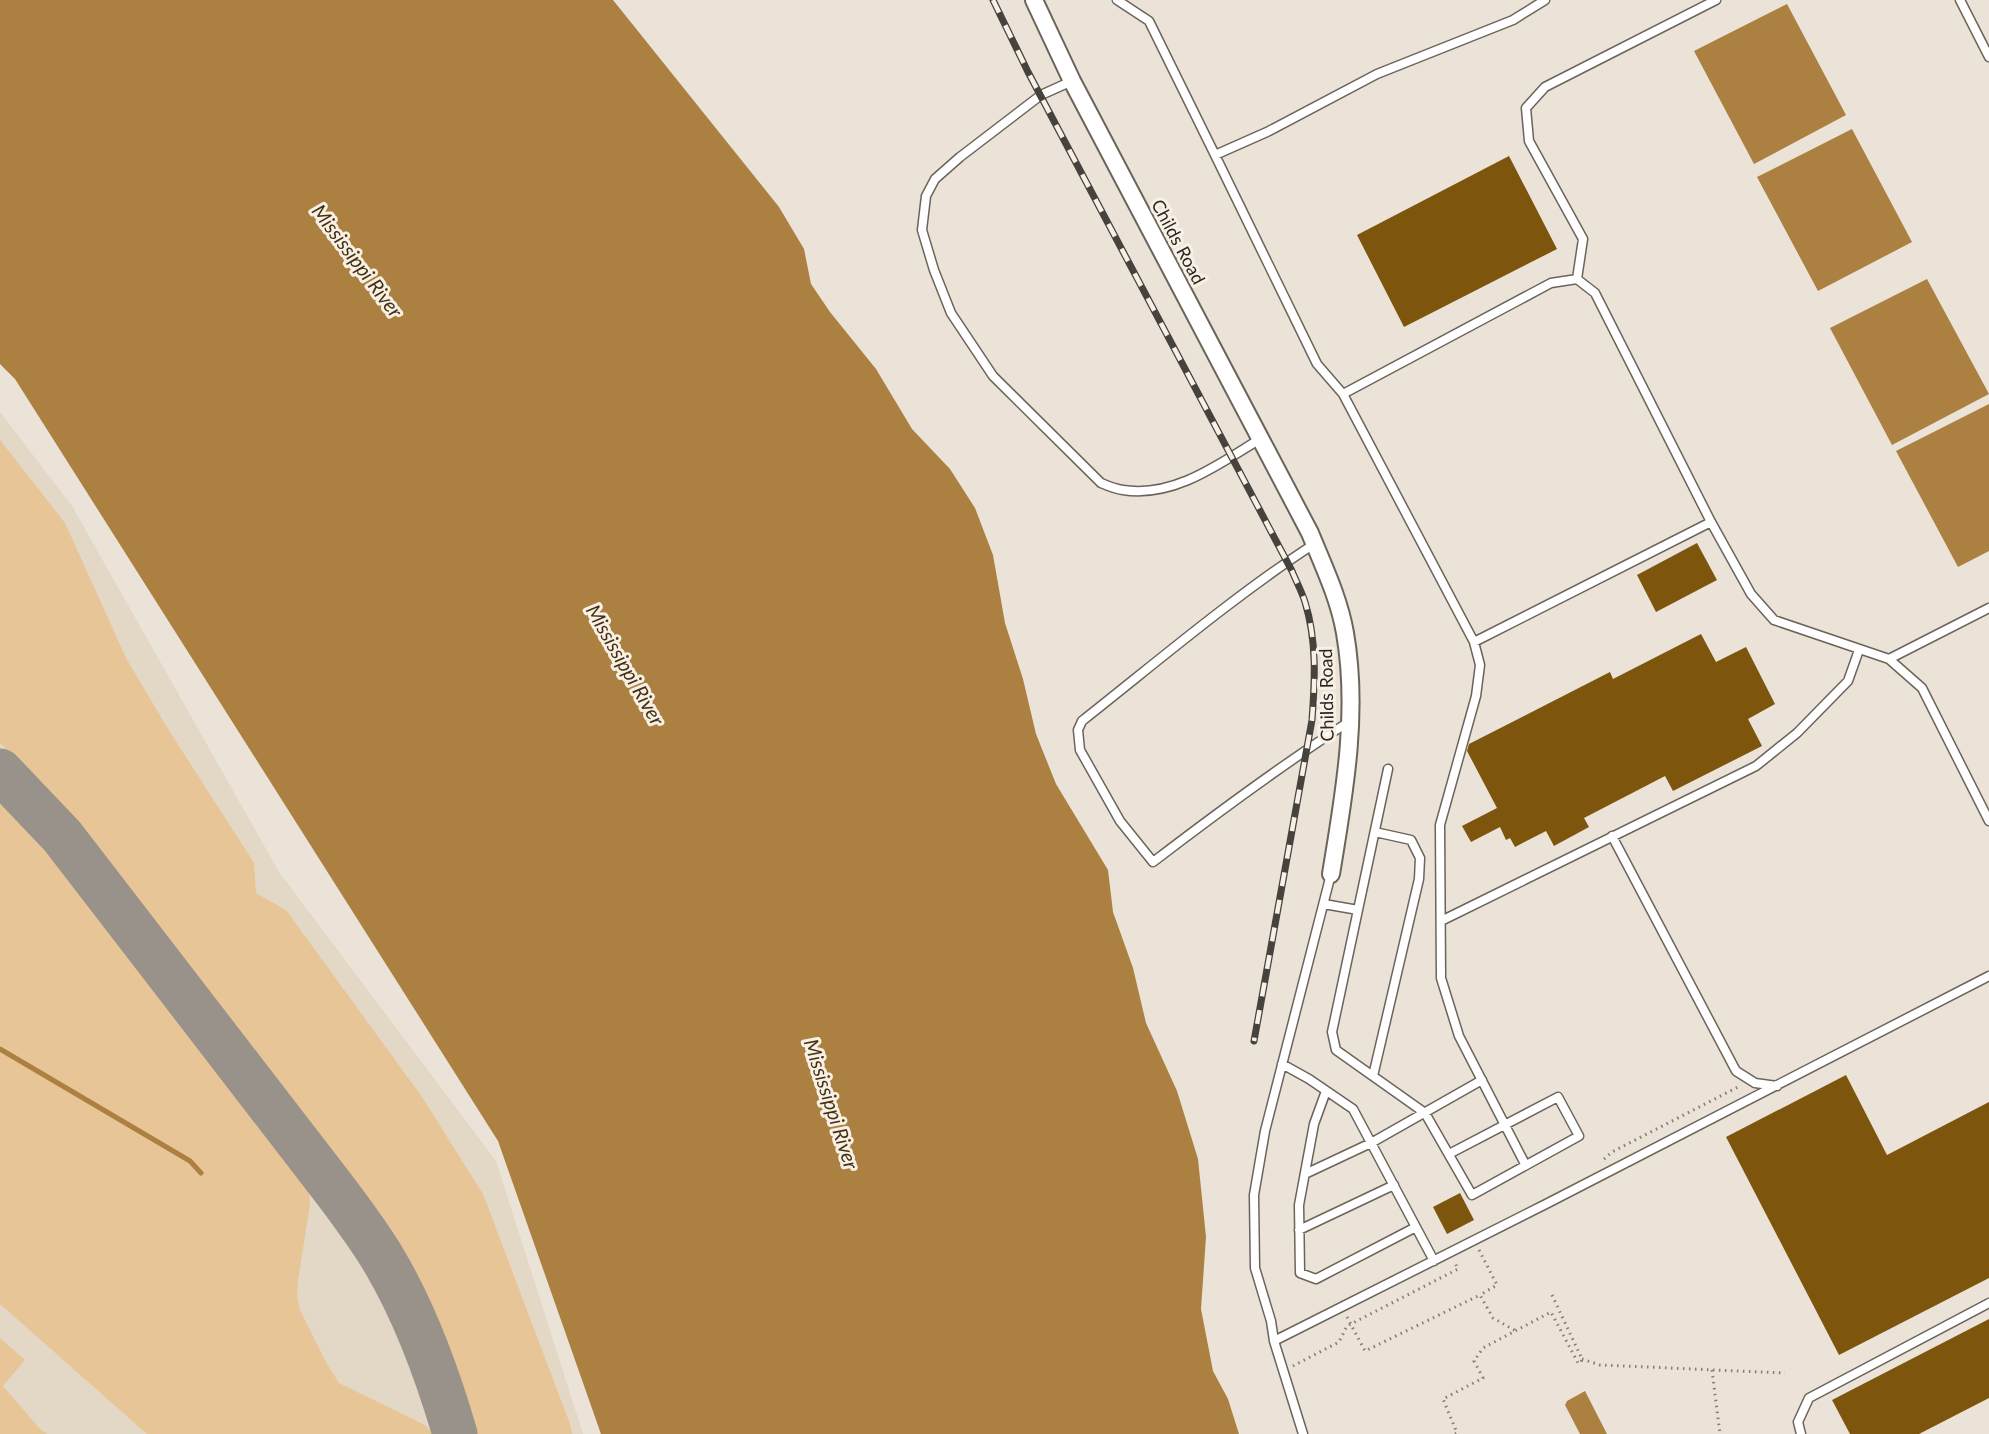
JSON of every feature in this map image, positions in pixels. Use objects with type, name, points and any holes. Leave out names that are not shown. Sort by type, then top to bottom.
[{"type":"street","name":"Childs Road","points":[[1034,0],[1072,81],[1314,544],[1333,591],[1345,630],[1350,669],[1350,721],[1345,786],[1331,874]]},
{"type":"lane","points":[[1117,0],[1149,21],[1317,364],[1343,394],[1474,642],[1480,664],[1476,696],[1440,825],[1441,978],[1460,1036],[1525,1164]]},
{"type":"lane","points":[[1215,155],[1267,132],[1377,74],[1513,20],[1545,0]]},
{"type":"lane","points":[[1577,279],[1583,239],[1529,141],[1526,108],[1545,87],[1716,0]]},
{"type":"lane","points":[[1960,0],[1989,57]]},
{"type":"lane","points":[[1072,81],[1041,95],[976,144],[935,179],[926,196],[922,230],[934,270],[951,313],[993,376],[1101,483],[1122,490],[1161,489],[1184,482],[1260,439]]},
{"type":"lane","points":[[1343,394],[1551,283],[1577,279],[1595,293],[1711,522],[1751,594],[1774,620],[1889,659],[1922,688],[1989,821]]},
{"type":"lane","points":[[1474,642],[1711,522]]},
{"type":"lane","points":[[1314,544],[1210,620],[1082,721],[1078,730],[1080,750],[1120,821],[1153,862],[1246,792],[1350,721]]},
{"type":"lane","points":[[1889,659],[1989,608]]},
{"type":"lane","points":[[1441,921],[1756,766],[1797,733],[1848,681],[1859,650]]},
{"type":"lane","points":[[1388,770],[1332,1032],[1336,1050],[1425,1113],[1472,1195],[1579,1136],[1558,1096],[1449,1154]]},
{"type":"lane","points":[[1373,1076],[1419,879],[1420,858],[1411,840],[1374,832]]},
{"type":"lane","points":[[1612,836],[1736,1071],[1755,1083],[1777,1086]]},
{"type":"lane","name":"Childs Road","points":[[1303,1434],[1274,1341],[1271,1322],[1255,1268],[1254,1195],[1265,1131],[1331,874]]},
{"type":"lane","points":[[1324,904],[1358,910]]},
{"type":"lane","points":[[1274,1341],[1989,976]]},
{"type":"lane","points":[[1282,1064],[1353,1109],[1434,1261]]},
{"type":"lane","points":[[1305,1174],[1371,1143],[1482,1080]]},
{"type":"lane","points":[[1326,1090],[1314,1124],[1299,1205],[1300,1273],[1316,1279],[1416,1227]]},
{"type":"lane","points":[[1299,1230],[1394,1185]]},
{"type":"lane","points":[[1802,1434],[1798,1422],[1809,1398],[1989,1303]]},
{"type":"path","points":[[1283,1370],[1339,1342],[1345,1329],[1351,1324],[1458,1269],[1450,1253]]},
{"type":"path","points":[[1351,1324],[1365,1351],[1480,1295],[1493,1318],[1516,1330]]},
{"type":"path","points":[[1552,1295],[1582,1359],[1600,1365],[1785,1373]]},
{"type":"path","points":[[1455,1434],[1457,1433],[1443,1399],[1483,1378],[1474,1361],[1482,1348],[1551,1312],[1579,1365],[1582,1359]]},
{"type":"path","points":[[1712,1370],[1720,1434]]},
{"type":"shaded area","points":[[0,412],[72,506],[279,872],[496,1161],[583,1434],[0,1434]]},
{"type":"shaded area","points":[[0,440],[65,523],[127,660],[168,729],[254,863],[256,893],[286,910],[422,1097],[483,1194],[572,1434],[475,1434],[441,1335],[417,1282],[380,1221],[72,817],[0,743]]},
{"type":"shaded area","points":[[0,798],[54,855],[304,1181],[309,1190],[310,1205],[297,1296],[300,1310],[339,1383],[425,1425],[433,1434],[147,1434],[0,1304]]},
{"type":"shaded area","points":[[0,1338],[25,1360],[3,1386],[47,1434],[0,1434]]},
{"type":"water","name":"Mississippi River","points":[[0,0],[613,0],[779,207],[804,249],[811,284],[830,312],[876,369],[912,429],[950,469],[975,508],[993,555],[1005,623],[1023,679],[1036,734],[1056,784],[1108,870],[1113,912],[1133,968],[1146,1023],[1177,1091],[1198,1159],[1206,1237],[1201,1309],[1213,1371],[1228,1399],[1239,1434],[601,1434],[498,1141],[15,379],[0,364]]},
{"type":"water","points":[[1787,4],[1846,115],[1754,164],[1694,51]]},
{"type":"water","points":[[1852,129],[1912,242],[1818,291],[1757,177]]},
{"type":"water","points":[[1927,279],[1989,394],[1892,445],[1830,328]]},
{"type":"water","points":[[1989,404],[1989,551],[1958,567],[1896,451]]},
{"type":"water","points":[[1585,1391],[1607,1434],[1580,1434],[1565,1405],[1567,1401]]},
{"type":"building","points":[[1509,156],[1557,249],[1404,327],[1357,235]]},
{"type":"building","points":[[1697,543],[1717,580],[1656,612],[1637,575]]},
{"type":"building","points":[[1701,634],[1716,662],[1746,647],[1775,704],[1748,719],[1762,746],[1673,791],[1665,776],[1584,818],[1589,827],[1554,846],[1546,831],[1515,847],[1510,838],[1506,840],[1500,827],[1471,842],[1462,826],[1497,808],[1467,751],[1469,744],[1610,672],[1613,679]]},
{"type":"building","points":[[1846,1075],[1887,1155],[1989,1102],[1989,1278],[1839,1355],[1726,1137]]},
{"type":"building","points":[[1460,1193],[1474,1220],[1447,1234],[1433,1207]]},
{"type":"building","points":[[1989,1319],[1989,1398],[1919,1434],[1850,1434],[1832,1400]]},
{"type":"waterway","points":[[0,1049],[190,1161],[201,1173]]},
{"type":"taxiway","points":[[0,771],[62,836],[368,1235],[397,1284],[417,1326],[455,1434]]},
{"type":"railway","points":[[993,0],[1028,72],[1292,571],[1304,598],[1309,617],[1314,661],[1312,720],[1254,1041]]}]
